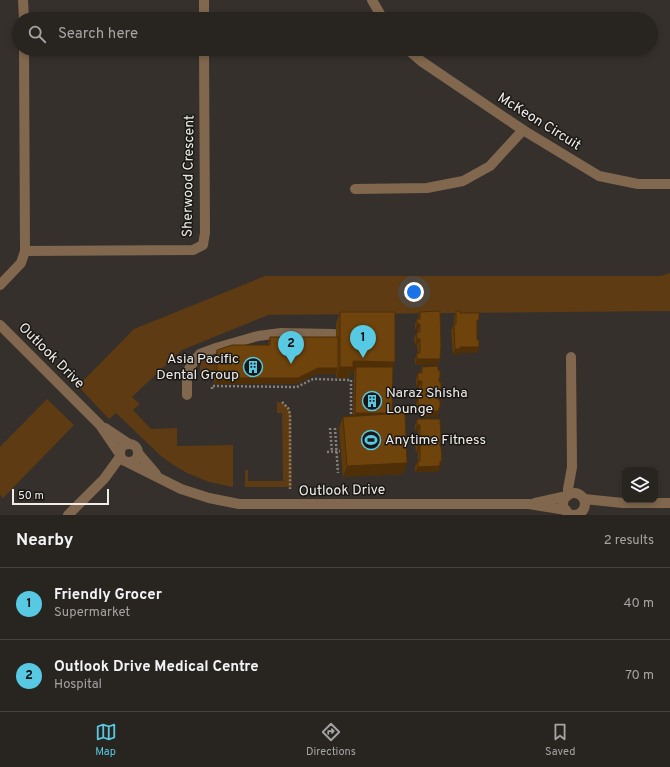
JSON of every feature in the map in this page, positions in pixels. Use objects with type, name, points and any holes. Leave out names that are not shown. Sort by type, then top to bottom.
[{"type":"street","points":[[24,0],[24,12]]},
{"type":"street","points":[[204,0],[204,12]]},
{"type":"street","points":[[372,0],[378,12]]},
{"type":"street","points":[[0,285],[22,263],[25,251],[24,56]]},
{"type":"street","name":"Sherwood Crescent","points":[[25,251],[193,250],[203,245],[205,233],[204,56]]},
{"type":"street","name":"McKeon Circuit","points":[[415,56],[523,130],[599,176],[638,184],[670,184]]},
{"type":"street","points":[[354,189],[427,188],[463,181],[490,166],[523,130]]},
{"type":"street","name":"Outlook Drive","points":[[0,325],[100,425],[123,459],[181,489],[209,498],[239,504],[529,504],[568,496]]},
{"type":"street","points":[[187,395],[187,372],[200,354],[258,336],[281,333],[334,334]]},
{"type":"street","points":[[568,496],[572,467],[572,357]]},
{"type":"street","name":"Outlook Drive","points":[[100,425],[129,444]]},
{"type":"street","points":[[68,515],[123,459],[122,447],[129,444],[135,446],[138,453],[136,460],[123,459]]},
{"type":"street","name":"Outlook Drive","points":[[138,453],[160,478]]},
{"type":"street","points":[[572,467],[577,486],[585,504],[582,512]]},
{"type":"street","points":[[575,493],[583,497],[622,503],[576,514],[570,514],[564,502],[568,496],[575,493]]},
{"type":"street","points":[[658,503],[670,503]]},
{"type":"street","name":"Outlook Drive","points":[[529,504],[568,512]]},
{"type":"path","points":[[212,389],[212,386],[297,387],[312,379],[352,380],[351,418]]},
{"type":"path","points":[[282,402],[288,408],[290,414],[290,489]]},
{"type":"path","points":[[330,428],[332,452]]},
{"type":"path","points":[[335,428],[338,473]]},
{"type":"path","points":[[327,452],[340,452]]},
{"type":"shaded area","points":[[670,273],[670,311],[268,315],[182,350],[132,397],[140,404],[133,410],[151,429],[177,428],[177,446],[233,445],[233,487],[209,482],[187,473],[172,464],[161,456],[116,413],[109,419],[78,386],[134,329],[265,276],[661,276]]},
{"type":"shaded area","points":[[215,356],[214,379],[200,379],[200,361]]},
{"type":"shaded area","points":[[47,399],[74,425],[3,498],[0,495],[0,447]]},
{"type":"shaded area","points":[[277,402],[286,405],[291,414],[292,487],[245,487],[245,470],[248,470],[248,481],[283,481],[282,413],[277,413]]},
{"type":"building","points":[[440,311],[440,359],[417,359],[417,353],[420,353],[420,339],[417,339],[417,332],[420,332],[420,324],[417,324],[417,319],[420,319],[420,312]]},
{"type":"building","points":[[456,311],[460,311],[460,313],[479,313],[479,320],[477,320],[477,340],[479,340],[479,347],[460,347],[460,349],[455,349],[454,324],[456,324]]},
{"type":"building","points":[[340,312],[395,312],[395,362],[353,361],[353,367],[340,367]]},
{"type":"building","points":[[270,337],[338,337],[338,368],[318,368],[298,378],[217,378],[217,350],[232,345],[270,345]]},
{"type":"building","points":[[438,366],[438,370],[440,370],[439,382],[441,382],[441,396],[438,396],[438,400],[440,400],[439,411],[422,412],[422,405],[418,405],[418,398],[421,398],[422,381],[418,381],[418,373],[422,373],[422,367]]},
{"type":"building","points":[[356,367],[393,367],[392,413],[355,413]]},
{"type":"building","name":"Anytime Fitness","points":[[405,413],[407,463],[347,466],[343,417]]},
{"type":"building","points":[[417,419],[440,419],[440,446],[442,461],[440,461],[440,466],[418,467],[418,461],[420,461],[420,446],[418,447],[417,439],[420,439],[420,425],[417,425]]},
{"type":"place","name":"Friendly Grocer","points":[[363,358]]},
{"type":"place","name":"Outlook Drive Medical Centre","points":[[291,364]]},
{"type":"place","name":"Asia Pacific Dental Group","points":[[253,367]]},
{"type":"place","name":"Naraz Shisha Lounge","points":[[372,401]]},
{"type":"place","name":"Anytime Fitness","points":[[371,440]]}]
